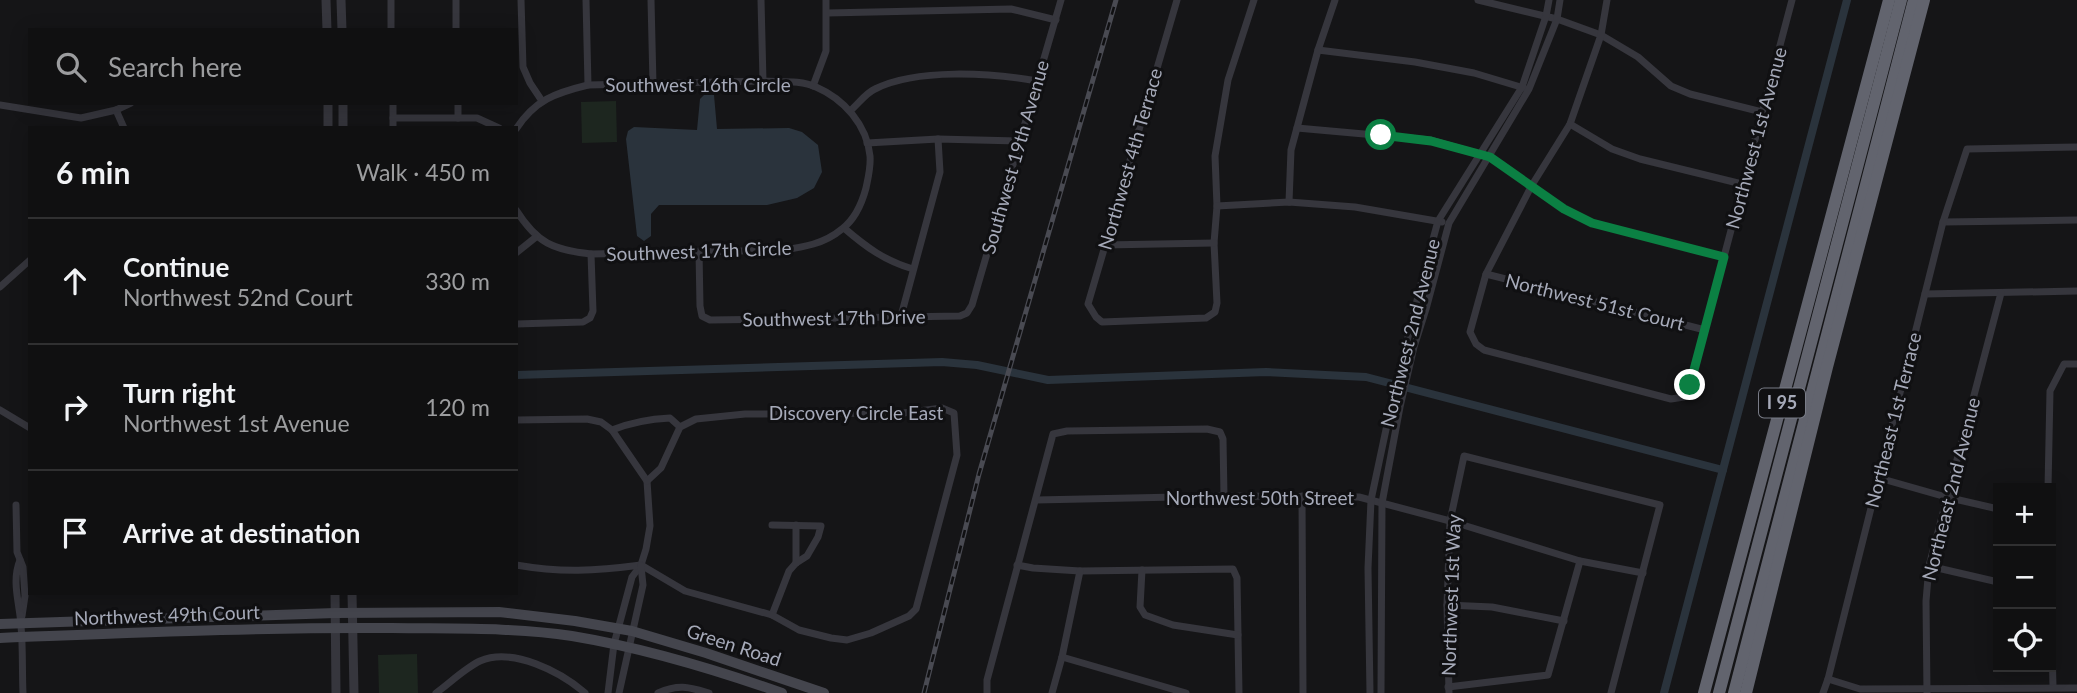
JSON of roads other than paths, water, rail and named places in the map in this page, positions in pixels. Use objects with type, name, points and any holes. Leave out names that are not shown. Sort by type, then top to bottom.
[{"type":"highway","name":"I 95","points":[[1704,693],[1889,0]]},
{"type":"highway","points":[[1719,693],[1901,0]]},
{"type":"highway","points":[[1734,693],[1914,0]]},
{"type":"highway","name":"I 95","points":[[1746,693],[1819,400],[1924,0]]},
{"type":"main road","name":"Green Road","points":[[352,613],[499,612],[564,619],[632,631],[824,693]]},
{"type":"main road","name":"Northwest 49th Court","points":[[0,624],[352,613]]},
{"type":"main road","name":"Northwest 49th Court","points":[[0,638],[352,628]]},
{"type":"main road","name":"Green Road","points":[[352,628],[497,629],[570,636],[680,660],[782,693]]},
{"type":"street","points":[[326,0],[327,28]]},
{"type":"street","points":[[341,0],[341,28]]},
{"type":"street","points":[[391,0],[391,28]]},
{"type":"street","points":[[456,0],[456,28]]},
{"type":"street","points":[[521,0],[523,67],[542,101]]},
{"type":"street","points":[[586,0],[588,85]]},
{"type":"street","points":[[651,0],[653,84]]},
{"type":"street","points":[[761,0],[763,81]]},
{"type":"street","points":[[813,86],[826,51],[826,0]]},
{"type":"street","name":"Southwest 19th Avenue","points":[[967,313],[972,305],[1061,0]]},
{"type":"street","name":"Northwest 4th Terrace","points":[[1177,0],[1088,304],[1102,322],[1206,317],[1215,312],[1217,303],[1214,243]]},
{"type":"street","points":[[1104,245],[1214,243],[1217,206],[1215,156],[1228,80],[1254,0]]},
{"type":"street","points":[[1289,202],[1291,150],[1318,50],[1335,0]]},
{"type":"street","points":[[1478,0],[1557,19],[1601,35],[1637,57],[1671,86],[1690,94],[1762,112]]},
{"type":"street","name":"Northwest 2nd Avenue","points":[[1370,693],[1368,568],[1371,500],[1392,400],[1438,221],[1478,154],[1525,88],[1549,0]]},
{"type":"street","name":"Northwest 2nd Avenue","points":[[1381,693],[1382,503],[1414,347],[1449,223],[1490,157],[1525,88],[1557,19],[1560,0]]},
{"type":"street","points":[[1486,274],[1532,185],[1570,124],[1601,35],[1607,0]]},
{"type":"street","name":"Northwest 1st Avenue","points":[[1486,274],[1471,332],[1475,344],[1484,351],[1671,399],[1684,397],[1690,385],[1792,0]]},
{"type":"street","points":[[827,13],[1011,9],[1056,20]]},
{"type":"street","points":[[1318,50],[1415,62],[1474,73],[1525,88]]},
{"type":"street","points":[[851,110],[872,90],[898,79],[923,75],[1003,75],[1037,81]]},
{"type":"street","name":"Southwest 16th Circle","points":[[518,126],[527,112],[542,101],[565,90],[588,85],[763,81],[813,86],[832,95],[851,110],[867,143]]},
{"type":"street","points":[[0,104],[81,118],[127,105]]},
{"type":"street","points":[[328,105],[328,126]]},
{"type":"street","points":[[343,105],[343,126]]},
{"type":"street","points":[[393,105],[393,126]]},
{"type":"street","points":[[458,105],[458,118]]},
{"type":"street","points":[[116,110],[123,126]]},
{"type":"street","points":[[393,118],[477,118],[495,126]]},
{"type":"street","points":[[1570,124],[1612,149],[1640,159],[1742,184]]},
{"type":"street","points":[[1297,128],[1431,141],[1490,157],[1564,209],[1592,223],[1724,257]]},
{"type":"street","points":[[901,316],[934,200],[940,172],[939,139]]},
{"type":"street","points":[[913,268],[893,263],[873,252],[844,228],[858,209],[864,194],[871,157],[867,143],[939,139],[1020,141]]},
{"type":"street","name":"Northeast 1st Terrace","points":[[1823,693],[1880,478],[1943,222],[1967,149],[2077,147]]},
{"type":"street","points":[[1217,206],[1289,202],[1355,207],[1449,223]]},
{"type":"street","name":"Southwest 17th Circle","points":[[518,213],[536,237],[548,244],[570,252],[592,254],[782,250],[809,246],[844,228]]},
{"type":"street","points":[[1943,222],[2077,220]]},
{"type":"street","points":[[518,251],[536,237]]},
{"type":"street","name":"Southwest 17th Drive","points":[[699,251],[700,306],[702,316],[710,320],[960,316],[967,313]]},
{"type":"street","points":[[518,324],[583,322],[590,318],[593,311],[592,254]]},
{"type":"street","points":[[0,287],[28,262]]},
{"type":"street","name":"Northwest 51st Court","points":[[1486,274],[1704,330]]},
{"type":"street","points":[[1925,294],[2077,291]]},
{"type":"street","name":"Northeast 2nd Avenue","points":[[1925,692],[1929,566],[2001,293]]},
{"type":"street","points":[[2048,483],[2050,391],[2064,365],[2077,364]]},
{"type":"street","name":"Discovery Circle East","points":[[641,565],[685,591],[772,615],[799,631],[848,640],[890,626],[916,609],[957,455],[954,413],[943,408],[903,413],[745,414],[696,419],[680,427]]},
{"type":"street","points":[[0,410],[28,427]]},
{"type":"street","points":[[612,430],[634,421],[670,418],[680,427],[661,468],[647,481]]},
{"type":"street","points":[[518,420],[587,419],[601,422],[612,430],[647,481],[650,526],[641,565],[643,585],[619,693]]},
{"type":"street","points":[[987,693],[987,680],[1053,434],[1067,431],[1207,429],[1220,432],[1223,439],[1224,496]]},
{"type":"street","name":"Northwest 1st Way","points":[[1449,690],[1447,605],[1450,521],[1464,456],[1660,505],[1643,573]]},
{"type":"street","points":[[1880,478],[1993,508]]},
{"type":"street","name":"Northwest 50th Street","points":[[1036,500],[1224,496],[1359,497],[1450,521],[1580,561],[1643,573]]},
{"type":"street","points":[[1302,496],[1303,693]]},
{"type":"street","points":[[16,505],[20,560],[16,570],[16,595],[22,637],[23,693]]},
{"type":"street","points":[[772,525],[821,526],[807,556],[789,571],[772,615]]},
{"type":"street","points":[[796,525],[796,563]]},
{"type":"street","points":[[20,560],[28,560]]},
{"type":"street","points":[[1449,690],[1548,675],[1580,561]]},
{"type":"street","points":[[518,565],[551,571],[579,571],[641,565]]},
{"type":"street","points":[[606,693],[614,644],[632,577],[641,565]]},
{"type":"street","points":[[1017,565],[1080,571],[1233,569],[1237,578],[1239,693]]},
{"type":"street","points":[[1929,566],[1993,581]]},
{"type":"street","points":[[1142,570],[1140,607],[1145,615],[1173,625],[1238,635]]},
{"type":"street","points":[[1052,693],[1080,571]]},
{"type":"street","points":[[1611,693],[1643,573]]},
{"type":"street","points":[[335,595],[336,693]]},
{"type":"street","points":[[352,595],[354,693]]},
{"type":"street","points":[[1447,605],[1492,607],[1564,621]]},
{"type":"street","points":[[2051,609],[2053,687]]},
{"type":"street","points":[[436,693],[478,662],[491,657],[537,664],[561,674],[585,693]]},
{"type":"street","points":[[1062,657],[1186,693]]},
{"type":"street","points":[[1828,679],[1860,689],[1925,692],[2077,688]]},
{"type":"street","points":[[658,693],[683,686],[709,693]]},
{"type":"waterway","points":[[1664,693],[1847,0]]},
{"type":"waterway","points":[[518,375],[942,362],[977,365],[1048,380],[1266,372],[1366,377],[1723,470]]},
{"type":"railway","points":[[924,693],[979,474],[1116,0]]}]
